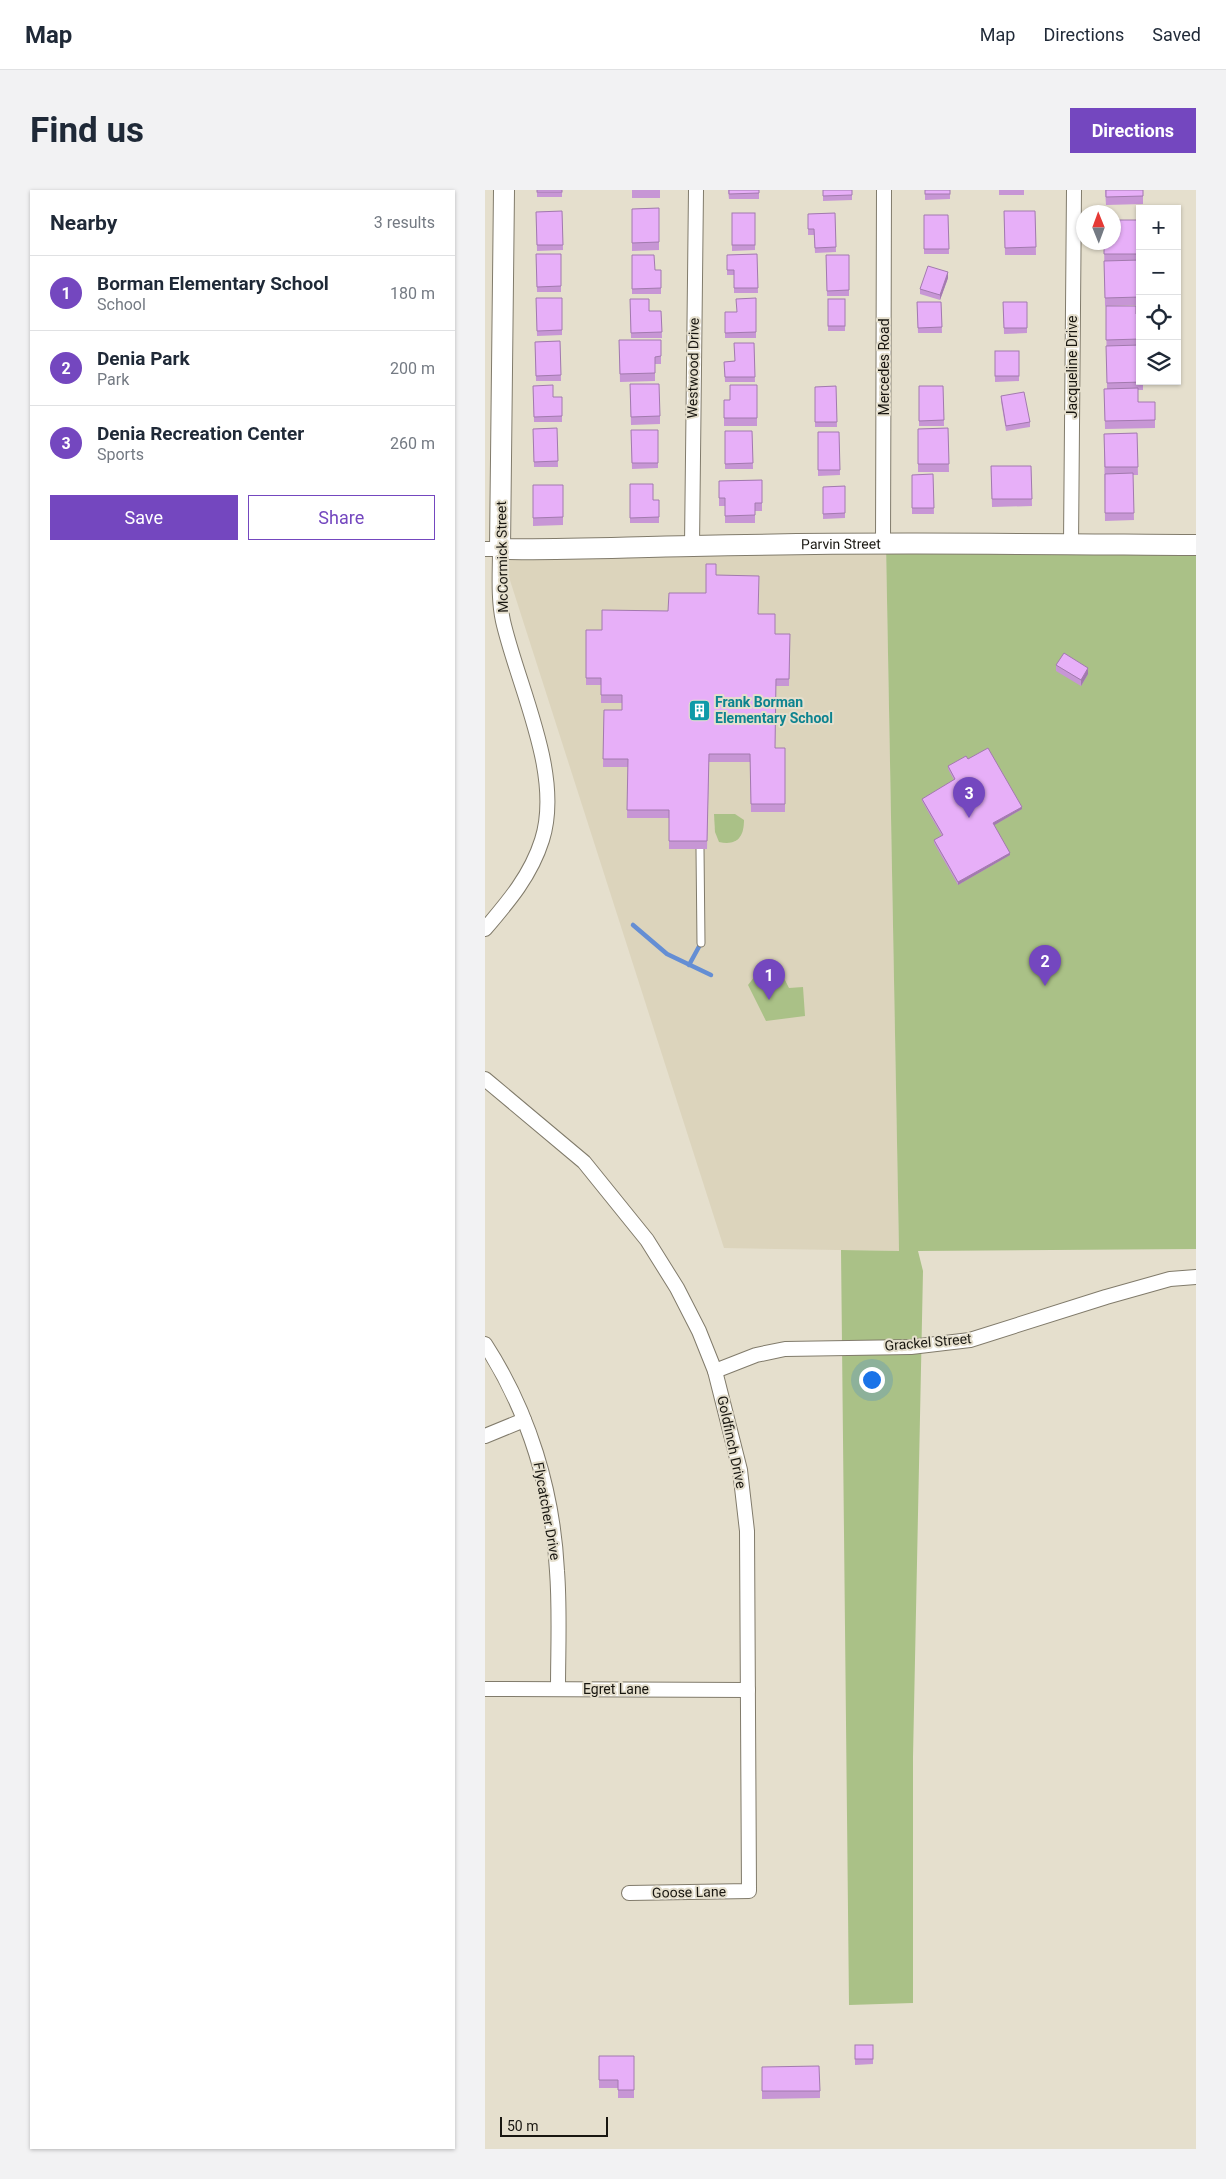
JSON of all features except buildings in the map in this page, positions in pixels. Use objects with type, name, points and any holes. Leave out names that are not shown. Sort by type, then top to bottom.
[{"type":"street","name":"McCormick Street","points":[[485,929],[513,896],[535,859],[543,839],[548,798],[543,761],[503,620],[492,549],[504,190]]},
{"type":"street","name":"Westwood Drive","points":[[692,546],[696,190]]},
{"type":"street","name":"Mercedes Road","points":[[883,545],[885,190]]},
{"type":"street","name":"Jacqueline Drive","points":[[1071,544],[1074,190]]},
{"type":"street","name":"Parvin Street","points":[[492,549],[598,550],[692,546],[1196,545]]},
{"type":"street","name":"Goldfinch Drive","points":[[485,1079],[583,1162],[631,1219],[647,1240],[677,1288],[699,1331],[715,1371],[732,1432],[745,1504],[749,1891]]},
{"type":"street","name":"Grackel Street","points":[[715,1371],[756,1355],[785,1349],[911,1347],[970,1340],[1170,1279],[1196,1277]]},
{"type":"street","name":"Flycatcher Drive","points":[[485,1344],[524,1420],[544,1479],[554,1542],[558,1586],[558,1689]]},
{"type":"street","points":[[485,1436],[524,1420]]},
{"type":"street","name":"Egret Lane","points":[[485,1689],[748,1690]]},
{"type":"street","name":"Goose Lane","points":[[629,1893],[749,1891]]},
{"type":"lane","points":[[700,849],[701,943]]},
{"type":"shaded area","points":[[886,545],[899,1251],[724,1248],[500,549]]},
{"type":"green space","points":[[1196,544],[1196,1249],[918,1251],[923,1271],[913,1757],[913,2003],[849,2005],[841,1250],[899,1251],[886,545]]},
{"type":"green space","points":[[714,814],[735,814],[744,820],[743,831],[738,839],[730,843],[719,842],[715,832]]},
{"type":"green space","points":[[755,976],[783,976],[789,988],[803,987],[805,1016],[766,1021],[748,985]]},
{"type":"waterway","points":[[633,925],[667,954],[711,975]]},
{"type":"waterway","points":[[689,965],[701,943]]},
{"type":"place","name":"Frank Borman Elementary School","points":[[699,710]]},
{"type":"place","name":"Denia Recreation Center","points":[[969,818]]},
{"type":"place","name":"Denia Park","points":[[1045,986]]},
{"type":"place","name":"Borman Elementary School","points":[[769,1000]]}]
